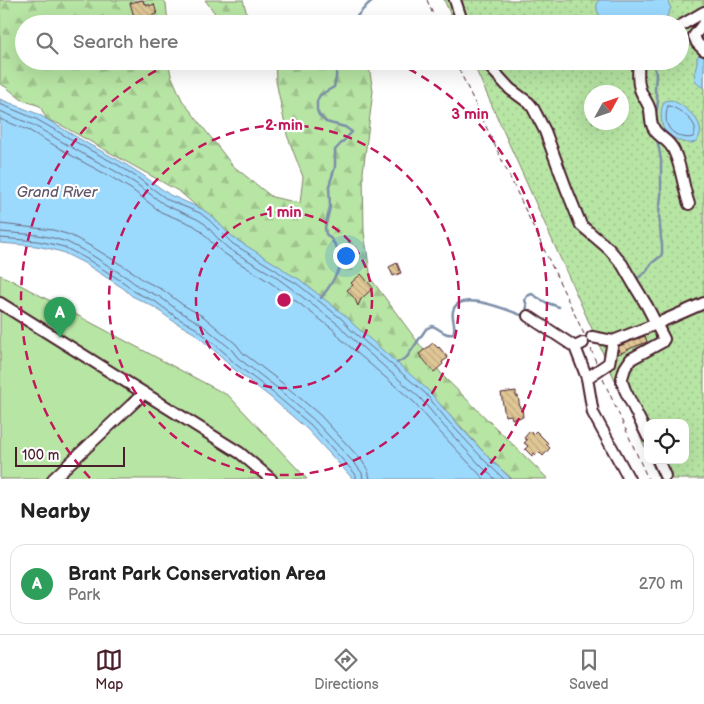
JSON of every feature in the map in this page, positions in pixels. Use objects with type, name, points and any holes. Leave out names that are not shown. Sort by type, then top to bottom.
[{"type":"street","points":[[455,0],[460,15]]},
{"type":"street","points":[[689,21],[704,12]]},
{"type":"street","points":[[704,22],[694,36],[697,43],[704,50]]},
{"type":"street","points":[[493,70],[510,89],[533,108],[545,131],[581,224],[612,252],[622,264],[648,306],[663,336],[663,341],[631,360],[622,378],[625,390],[644,429]]},
{"type":"street","points":[[638,70],[640,88],[649,108],[652,126],[655,131],[671,144],[674,150],[689,204]]},
{"type":"street","points":[[528,316],[586,343],[613,341],[704,303]]},
{"type":"street","points":[[0,304],[240,454],[271,479]]},
{"type":"street","points":[[587,378],[609,363],[613,341]]},
{"type":"street","points":[[586,343],[587,378],[593,413],[629,479]]},
{"type":"street","points":[[53,479],[144,393]]},
{"type":"street","points":[[660,464],[665,476]]},
{"type":"path","points":[[426,0],[433,15]]},
{"type":"path","points":[[459,70],[648,479]]},
{"type":"green space","points":[[0,0],[163,0],[166,3],[167,15],[15,15],[15,70],[170,70],[182,100],[232,165],[272,197],[300,203],[303,177],[287,135],[275,70],[370,70],[373,91],[363,172],[364,232],[371,279],[443,376],[548,479],[512,479],[490,459],[445,409],[320,298],[242,246],[180,192],[59,124],[47,120],[40,106],[22,100],[0,84]]},
{"type":"green space","points":[[205,0],[243,0],[247,15],[216,15]]},
{"type":"green space","points":[[444,0],[704,0],[704,479],[659,479],[652,464],[689,464],[689,419],[644,419],[644,445],[476,70],[689,70],[689,15],[451,15]]},
{"type":"green space","points":[[0,275],[229,396],[307,479],[0,479]]},
{"type":"water","points":[[599,0],[667,0],[671,8],[668,15],[599,15],[597,3]]},
{"type":"water","points":[[704,54],[704,88],[696,82],[694,75],[697,57]]},
{"type":"water","name":"Grand River","points":[[0,99],[38,114],[120,161],[170,195],[202,209],[237,240],[299,279],[347,317],[428,390],[489,458],[511,479],[353,479],[307,429],[230,366],[194,333],[154,307],[132,296],[84,263],[62,252],[36,246],[0,243]]},
{"type":"water","points":[[671,100],[686,109],[698,122],[700,132],[698,138],[693,143],[681,141],[670,136],[665,131],[662,124],[662,109],[665,101]]},
{"type":"building","points":[[143,0],[146,5],[154,4],[157,14],[134,15],[130,3]]},
{"type":"building","points":[[397,263],[401,273],[393,276],[389,267]]},
{"type":"building","points":[[361,274],[373,288],[361,299],[358,306],[347,290],[353,285],[351,283]]},
{"type":"building","points":[[645,336],[647,342],[618,354],[619,346]]},
{"type":"building","points":[[433,343],[448,358],[434,372],[419,354]]},
{"type":"building","points":[[516,391],[523,417],[512,419],[511,415],[505,416],[501,393]]},
{"type":"building","points":[[530,431],[533,434],[536,431],[548,443],[546,444],[550,448],[543,456],[539,452],[536,455],[534,453],[532,456],[525,449],[528,446],[524,443],[527,440],[524,438]]},
{"type":"waterway","points":[[358,15],[373,0]]},
{"type":"waterway","points":[[689,26],[692,26],[697,30]]},
{"type":"waterway","points":[[701,34],[704,41]]},
{"type":"waterway","points":[[321,298],[341,266],[338,249],[326,234],[325,228],[330,207],[329,186],[335,167],[335,150],[352,132],[345,127],[326,122],[317,110],[317,101],[320,95],[334,87],[336,70]]},
{"type":"waterway","points":[[655,70],[658,128]]},
{"type":"waterway","points":[[634,281],[646,272],[662,253],[659,213],[661,160],[657,138]]},
{"type":"waterway","points":[[397,363],[407,357],[426,329],[432,326],[447,334],[453,334],[453,311],[457,305],[464,302],[484,303],[521,315],[526,312],[525,300],[527,296],[532,294],[545,302],[559,307]]},
{"type":"place","name":"Brant Park Conservation Area","points":[[60,338]]}]
